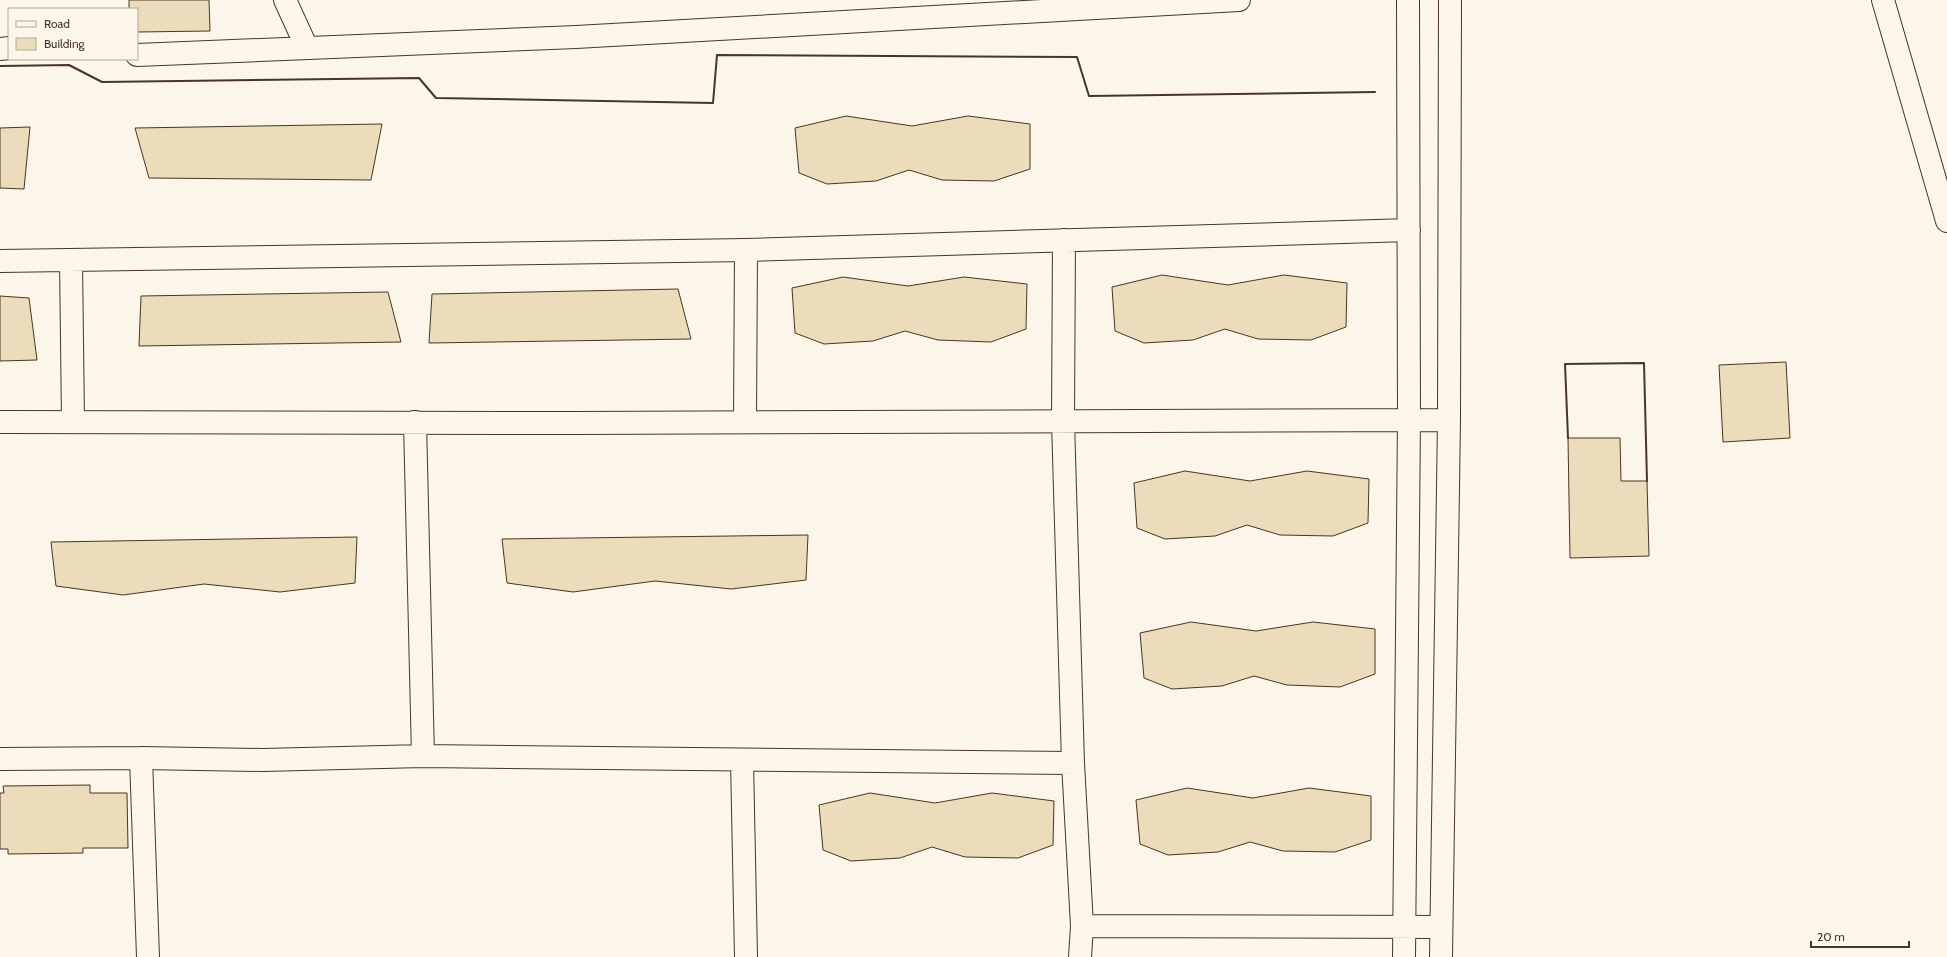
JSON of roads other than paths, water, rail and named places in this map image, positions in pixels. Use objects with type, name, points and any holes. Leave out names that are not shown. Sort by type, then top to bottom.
[{"type":"street","points":[[285,0],[307,48]]},
{"type":"street","points":[[138,55],[576,37],[1239,0]]},
{"type":"street","points":[[1404,957],[1409,419],[1408,0]]},
{"type":"street","points":[[1441,957],[1449,420],[1450,0]]},
{"type":"street","points":[[1883,0],[1947,221]]},
{"type":"street","points":[[0,261],[746,250],[1409,230]]},
{"type":"street","points":[[1064,240],[1063,421],[1073,763],[1082,926],[1080,957]]},
{"type":"street","points":[[744,422],[746,250]]},
{"type":"street","points":[[71,260],[74,422]]},
{"type":"street","points":[[0,422],[1449,420]]},
{"type":"street","points":[[415,422],[423,756]]},
{"type":"street","points":[[0,759],[141,758],[263,760],[423,756],[1073,763]]},
{"type":"street","points":[[141,758],[148,957]]},
{"type":"street","points":[[742,760],[746,957]]},
{"type":"street","points":[[1082,926],[1441,927]]}]
